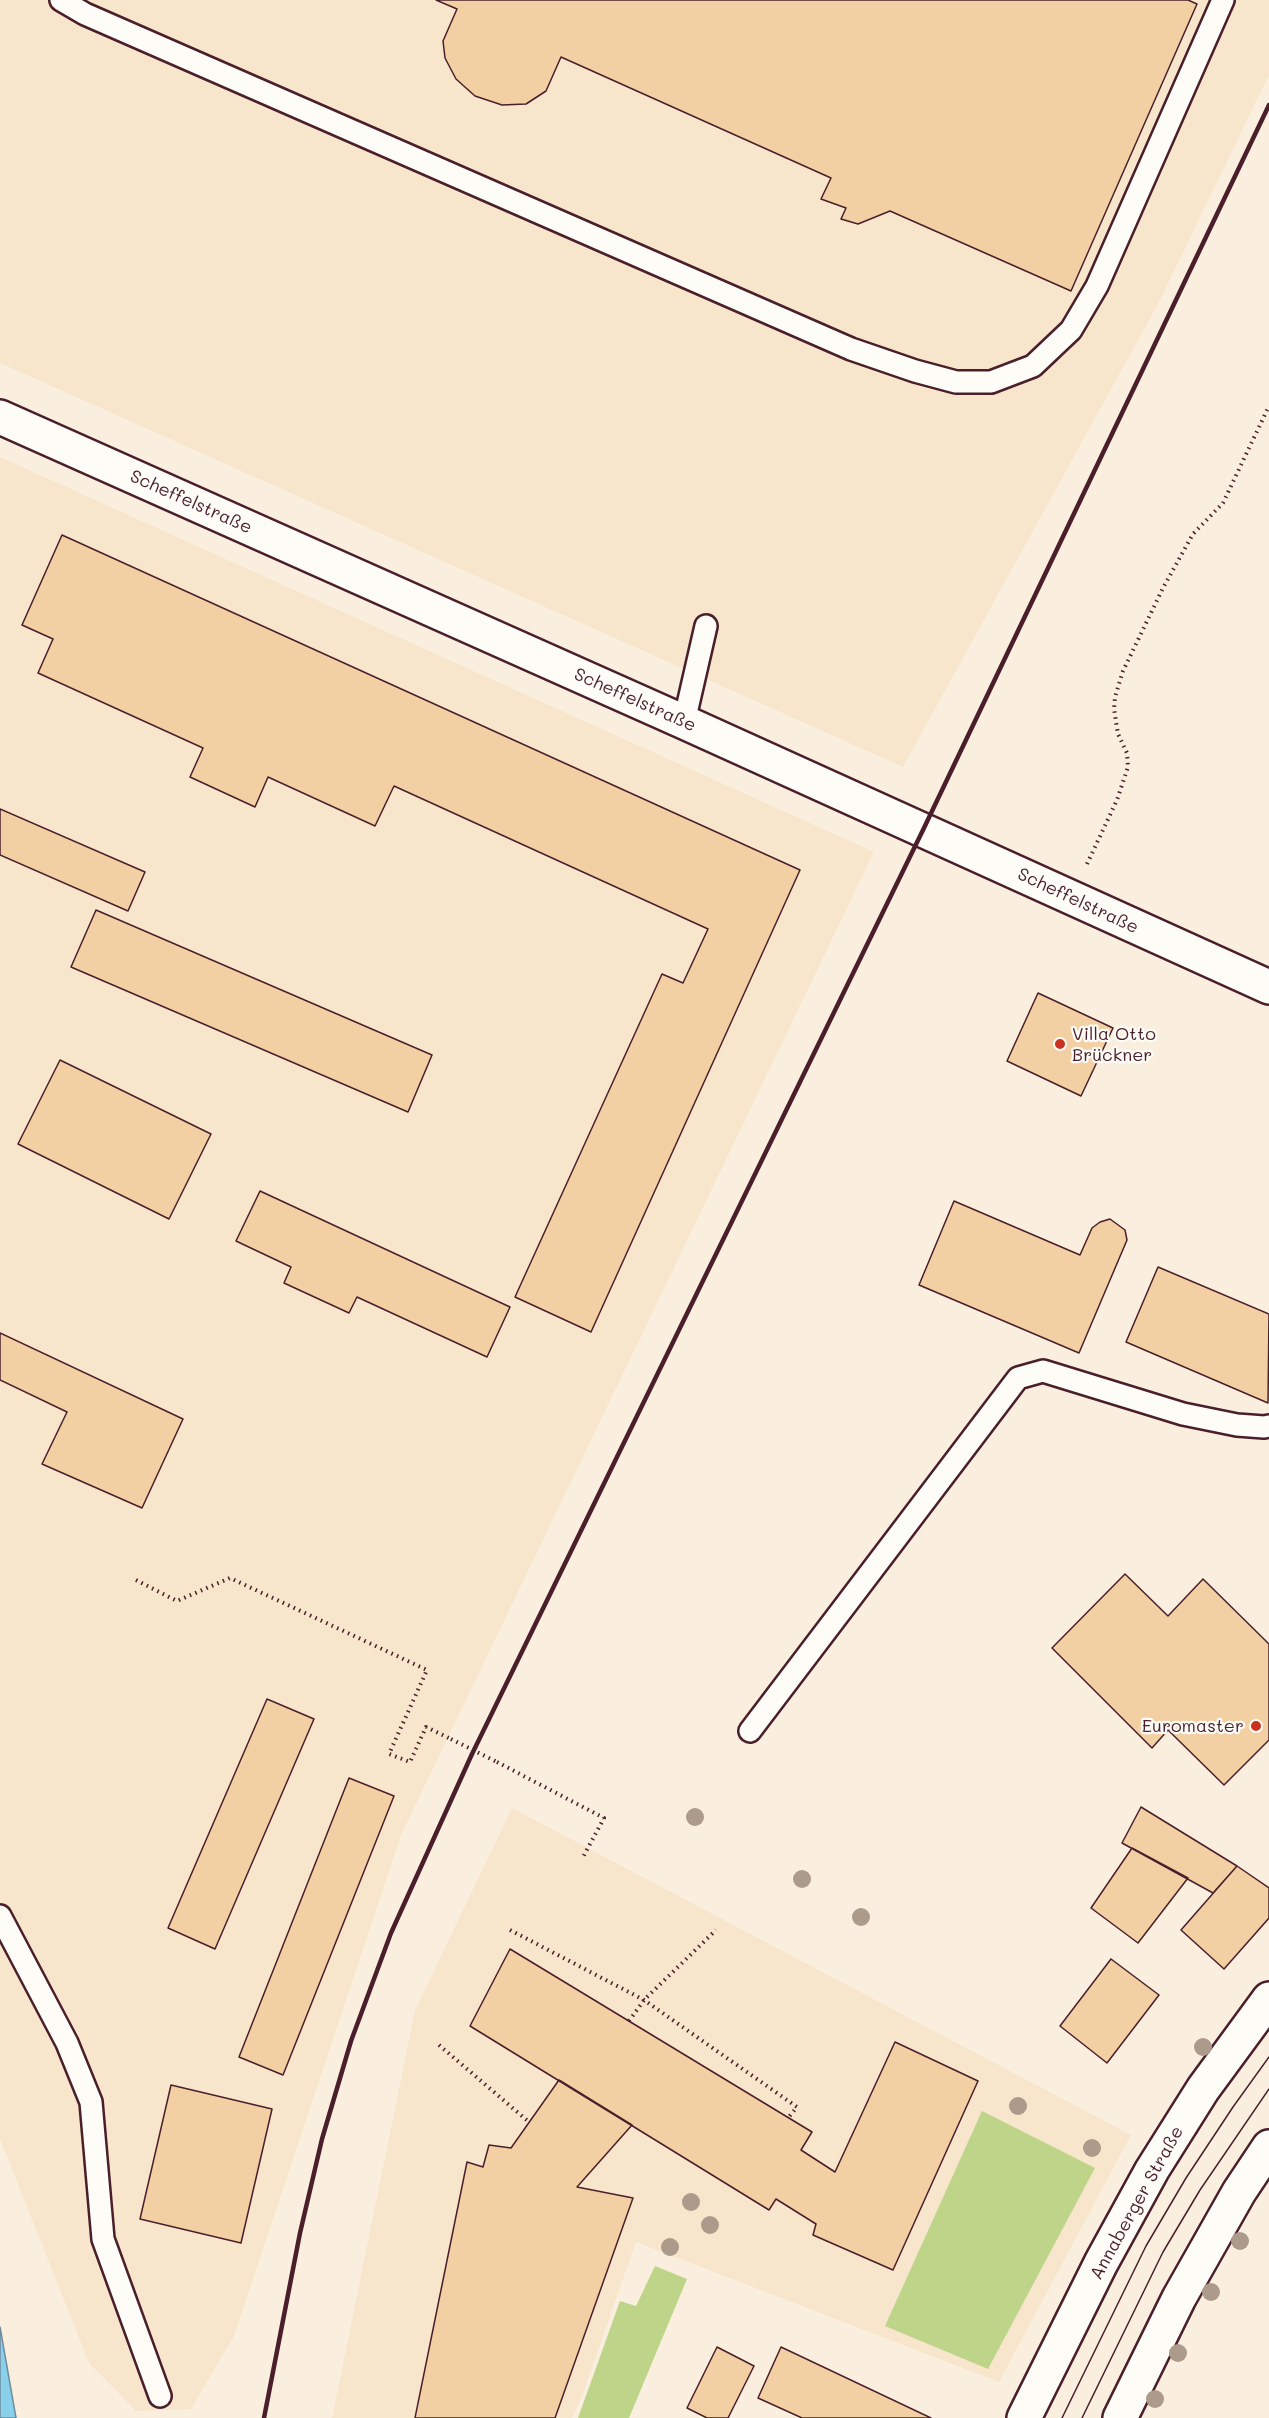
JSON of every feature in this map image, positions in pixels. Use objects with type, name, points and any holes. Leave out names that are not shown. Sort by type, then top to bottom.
[{"type":"main road","name":"Scheffelstraße","points":[[0,417],[684,722],[1269,987]]},
{"type":"main road","name":"Annaberger Straße","points":[[1024,2418],[1101,2263],[1152,2169],[1203,2089],[1269,2000]]},
{"type":"main road","points":[[1120,2418],[1179,2298],[1239,2192],[1269,2147]]},
{"type":"lane","points":[[61,0],[85,14],[851,349],[915,371],[956,381],[991,382],[1033,366],[1071,330],[1097,286],[1223,0]]},
{"type":"lane","points":[[684,722],[706,626]]},
{"type":"lane","points":[[750,1731],[1018,1378],[1043,1371],[1183,1414],[1237,1425],[1269,1426]]},
{"type":"lane","points":[[0,1916],[67,2043],[91,2102],[103,2239],[160,2396]]},
{"type":"path","points":[[1072,898],[1117,800],[1128,767],[1127,753],[1118,734],[1114,709],[1118,682],[1127,660],[1193,534],[1223,503],[1268,408]]},
{"type":"path","points":[[136,1580],[177,1601],[230,1578],[427,1670],[389,1754],[410,1762],[426,1726],[604,1818],[582,1859]]},
{"type":"path","points":[[510,1930],[644,2000],[797,2107],[788,2118]]},
{"type":"path","points":[[629,2021],[644,2000],[716,1930]]},
{"type":"path","points":[[439,2045],[529,2122]]},
{"type":"shaded area","points":[[0,0],[1269,0],[1269,75],[1158,304],[903,767],[0,363]]},
{"type":"shaded area","points":[[0,457],[874,852],[402,1833],[234,2336],[191,2409],[136,2411],[89,2363],[0,2139]]},
{"type":"shaded area","points":[[512,1808],[1131,2135],[999,2382],[636,2242],[582,2396],[572,2418],[332,2418],[415,2010]]},
{"type":"green space","points":[[982,2111],[1095,2168],[988,2369],[885,2326]]},
{"type":"green space","points":[[655,2266],[687,2279],[629,2418],[578,2418],[620,2301],[636,2306]]},
{"type":"water","points":[[0,2327],[16,2418],[0,2418]]},
{"type":"building","points":[[436,0],[1188,0],[1197,4],[1071,291],[890,211],[858,224],[841,219],[846,208],[821,199],[831,178],[561,57],[546,91],[526,104],[502,105],[475,96],[456,79],[445,58],[443,41],[457,9]]},
{"type":"building","points":[[62,535],[800,870],[591,1332],[515,1297],[662,974],[683,983],[708,929],[394,786],[375,826],[268,777],[255,807],[190,777],[203,748],[38,673],[53,639],[22,625]]},
{"type":"building","points":[[0,809],[145,872],[128,911],[0,855]]},
{"type":"building","points":[[96,910],[432,1055],[408,1112],[71,967]]},
{"type":"building","name":"Villa Otto Brückner","points":[[1038,993],[1113,1028],[1081,1096],[1007,1061]]},
{"type":"building","points":[[60,1060],[211,1134],[169,1219],[18,1144]]},
{"type":"building","points":[[260,1191],[510,1307],[487,1357],[357,1297],[349,1313],[284,1283],[291,1267],[236,1241]]},
{"type":"building","points":[[954,1201],[1080,1255],[1092,1228],[1100,1222],[1110,1219],[1125,1230],[1127,1240],[1079,1353],[919,1285]]},
{"type":"building","points":[[1158,1267],[1269,1314],[1268,1403],[1126,1342]]},
{"type":"building","points":[[0,1333],[183,1419],[142,1508],[42,1464],[67,1412],[0,1380]]},
{"type":"building","points":[[1125,1574],[1168,1616],[1203,1579],[1269,1644],[1269,1740],[1224,1785],[1168,1730],[1152,1748],[1052,1648]]},
{"type":"building","points":[[267,1699],[314,1719],[215,1949],[168,1928]]},
{"type":"building","points":[[349,1778],[394,1796],[283,2075],[239,2057]]},
{"type":"building","points":[[1141,1807],[1237,1866],[1213,1893],[1122,1843]]},
{"type":"building","points":[[1132,1848],[1188,1878],[1138,1943],[1091,1908]]},
{"type":"building","points":[[1237,1866],[1269,1888],[1269,1918],[1224,1969],[1181,1930]]},
{"type":"building","points":[[510,1949],[812,2132],[801,2150],[835,2172],[895,2042],[978,2081],[893,2270],[813,2235],[816,2224],[776,2199],[769,2210],[470,2026]]},
{"type":"building","points":[[1111,1959],[1159,1995],[1107,2063],[1060,2026]]},
{"type":"building","points":[[559,2080],[632,2125],[577,2187],[633,2198],[555,2418],[415,2418],[467,2162],[483,2167],[489,2145],[511,2148]]},
{"type":"building","points":[[171,2085],[272,2109],[241,2243],[140,2219]]},
{"type":"building","points":[[717,2347],[754,2366],[728,2418],[707,2418],[687,2408]]},
{"type":"building","points":[[781,2347],[931,2418],[802,2418],[758,2398]]},
{"type":"tram line","points":[[1062,2418],[1146,2246],[1186,2178],[1269,2057]]},
{"type":"tram line","points":[[1082,2418],[1163,2252],[1200,2190],[1269,2089]]},
{"type":"railway","points":[[264,2418],[300,2233],[322,2139],[351,2041],[391,1933],[472,1754],[923,830],[1269,105]]},
{"type":"place","name":"Villa Otto Brückner","points":[[1060,1044]]},
{"type":"place","name":"Euromaster","points":[[1256,1726]]}]
